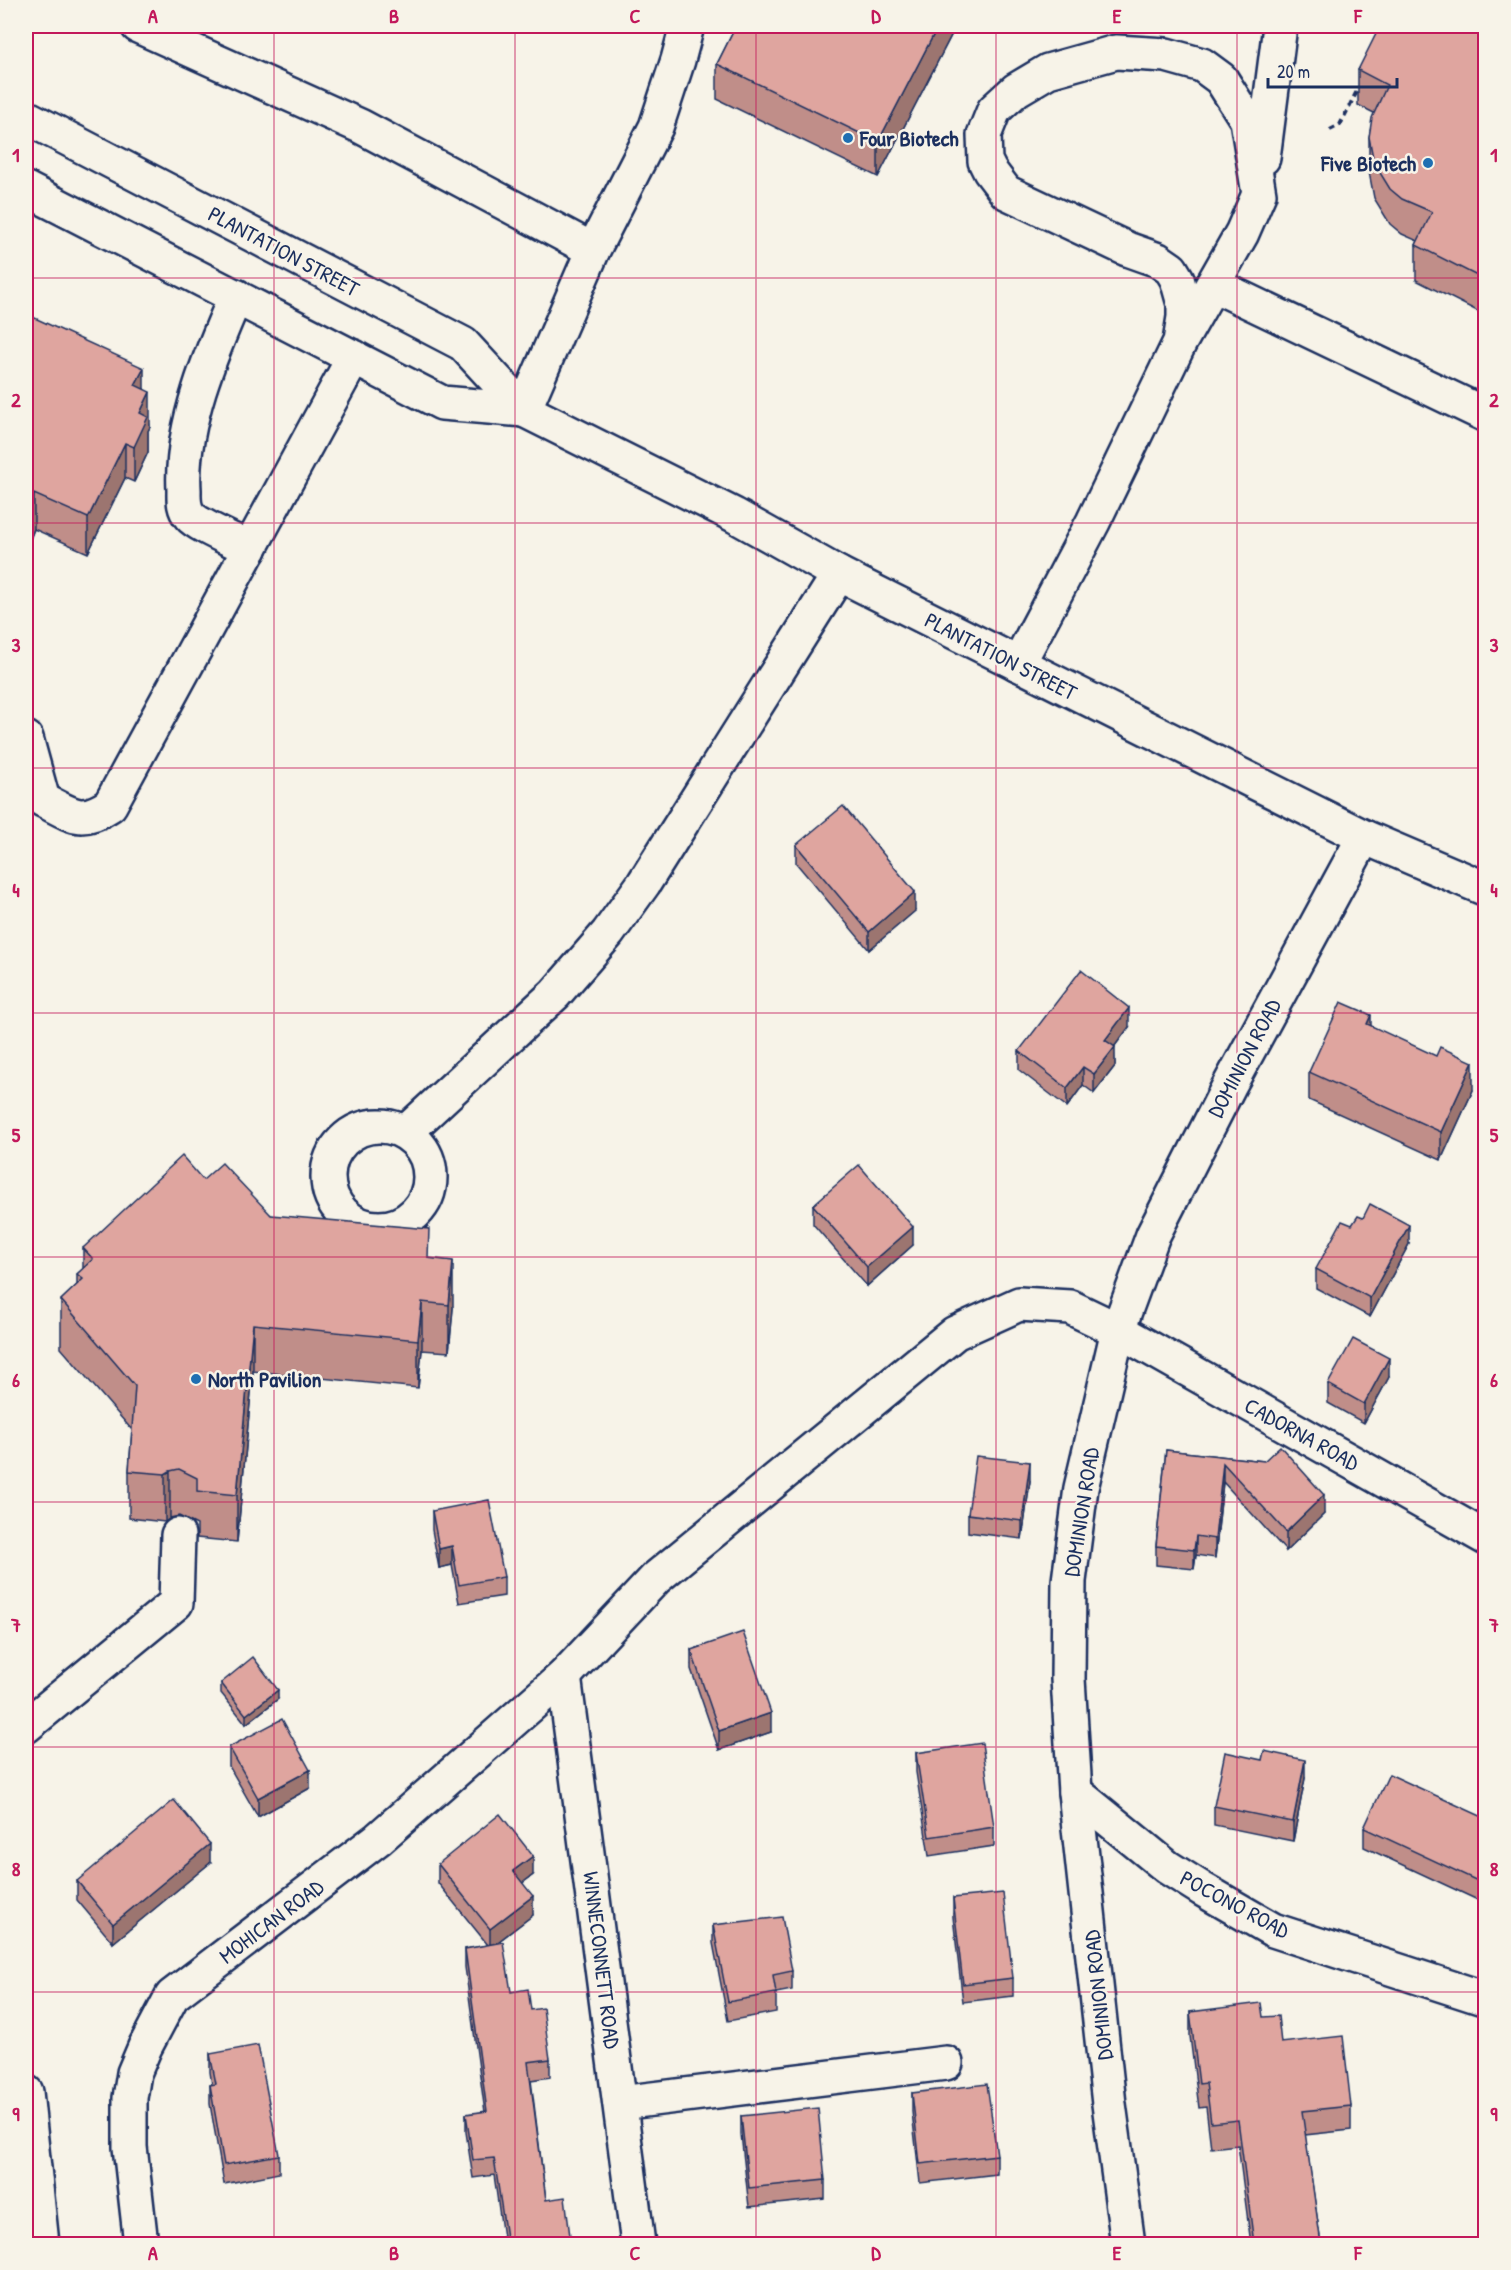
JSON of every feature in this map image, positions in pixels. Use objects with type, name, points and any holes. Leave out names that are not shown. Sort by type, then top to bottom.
[{"type":"street","points":[[138,26],[360,126],[593,250]]},
{"type":"street","points":[[524,410],[593,250],[656,127],[687,26]]},
{"type":"street","points":[[1018,664],[1093,522],[1180,342],[1242,233],[1259,194],[1280,26]]},
{"type":"street","points":[[1180,342],[1184,304],[1177,279],[1170,269],[1158,260],[1127,249],[1006,192],[985,161],[984,135],[994,110],[1004,99],[1048,71],[1116,52],[1166,55],[1202,65],[1221,79],[1247,120],[1259,194]]},
{"type":"street","name":"PLANTATION STREET","points":[[26,117],[463,344],[524,410],[734,515],[839,574],[1364,837],[1485,889]]},
{"type":"street","name":"PLANTATION STREET","points":[[26,189],[442,403],[524,410]]},
{"type":"street","points":[[1214,285],[1485,415]]},
{"type":"street","points":[[236,296],[214,346],[187,440],[183,470],[184,506],[191,517],[250,549]]},
{"type":"street","points":[[26,738],[43,800],[70,815],[81,817],[96,814],[110,805],[354,357]]},
{"type":"street","points":[[406,1132],[555,994],[608,933],[644,883],[839,574]]},
{"type":"street","name":"DOMINION ROAD","points":[[1128,2244],[1109,2104],[1076,1792],[1068,1679],[1068,1613],[1073,1539],[1081,1488],[1118,1330],[1153,1235],[1228,1086],[1364,837]]},
{"type":"street","name":"CADORNA ROAD","points":[[564,1676],[656,1578],[955,1333],[1019,1304],[1070,1307],[1118,1330],[1485,1538]]},
{"type":"street","points":[[26,1725],[176,1603],[178,1535]]},
{"type":"street","name":"WINNECONNETT ROAD","points":[[564,1676],[638,2244]]},
{"type":"street","name":"MOHICAN ROAD","points":[[141,2244],[130,2147],[130,2098],[134,2073],[172,1996],[378,1839],[564,1676]]},
{"type":"street","name":"POCONO ROAD","points":[[1076,1792],[1167,1868],[1273,1930],[1485,1999]]},
{"type":"street","points":[[620,2103],[946,2063]]},
{"type":"street","points":[[26,2092],[42,2244]]},
{"type":"path","points":[[1330,130],[1340,125],[1360,85]]},
{"type":"building","name":"Four Biotech","points":[[736,26],[938,26],[878,142],[717,64]]},
{"type":"building","name":"Five Biotech","points":[[1380,26],[1485,26],[1485,280],[1416,245],[1432,212],[1402,199],[1390,189],[1374,163],[1369,137],[1372,118],[1387,85],[1358,70]]},
{"type":"building","points":[[26,314],[144,368],[135,385],[150,392],[140,413],[148,417],[134,447],[125,443],[88,518],[34,494],[26,514]]},
{"type":"building","points":[[843,806],[915,892],[869,932],[796,845]]},
{"type":"building","points":[[1081,970],[1129,1008],[1105,1040],[1115,1047],[1094,1074],[1083,1067],[1067,1088],[1019,1051]]},
{"type":"building","points":[[1341,1002],[1371,1015],[1367,1024],[1436,1056],[1440,1047],[1473,1062],[1441,1132],[1309,1072]]},
{"type":"building","name":"North Pavilion","points":[[182,1156],[203,1180],[222,1163],[271,1215],[429,1229],[428,1258],[453,1261],[449,1305],[422,1302],[418,1340],[253,1324],[237,1495],[197,1491],[197,1478],[179,1469],[165,1474],[129,1471],[135,1386],[61,1300],[83,1279],[77,1274],[93,1259],[83,1248]]},
{"type":"building","points":[[859,1165],[913,1227],[867,1267],[813,1205]]},
{"type":"building","points":[[1370,1204],[1409,1225],[1370,1298],[1316,1269],[1342,1221],[1352,1225],[1358,1216],[1363,1218]]},
{"type":"building","points":[[1353,1339],[1389,1358],[1364,1404],[1328,1384]]},
{"type":"building","points":[[1280,1446],[1324,1495],[1286,1532],[1223,1463],[1215,1539],[1196,1536],[1194,1550],[1156,1546],[1166,1450],[1264,1461]]},
{"type":"building","points":[[976,1456],[1030,1462],[1022,1521],[968,1514]]},
{"type":"building","points":[[489,1500],[504,1577],[459,1585],[452,1546],[439,1549],[432,1511]]},
{"type":"building","points":[[743,1632],[771,1713],[719,1731],[691,1650]]},
{"type":"building","points":[[253,1657],[278,1690],[246,1715],[221,1683]]},
{"type":"building","points":[[282,1719],[310,1770],[258,1798],[229,1747]]},
{"type":"building","points":[[982,1743],[994,1827],[929,1837],[916,1753]]},
{"type":"building","points":[[1264,1751],[1305,1760],[1293,1822],[1214,1806],[1225,1752],[1262,1760]]},
{"type":"building","points":[[1389,1774],[1485,1818],[1485,1875],[1482,1883],[1364,1828]]},
{"type":"building","points":[[174,1800],[210,1844],[113,1924],[77,1881]]},
{"type":"building","points":[[500,1814],[533,1856],[513,1871],[533,1896],[490,1929],[438,1864]]},
{"type":"building","points":[[1003,1893],[1013,1978],[963,1984],[953,1898]]},
{"type":"building","points":[[782,1917],[792,1971],[773,1975],[776,1993],[728,2002],[713,1925]]},
{"type":"building","points":[[503,1942],[511,1992],[528,1989],[531,2010],[543,2008],[550,2059],[528,2062],[546,2200],[565,2197],[571,2244],[507,2244],[494,2158],[473,2160],[466,2114],[487,2111],[465,1949]]},
{"type":"building","points":[[1261,2003],[1263,2017],[1278,2016],[1281,2043],[1343,2036],[1351,2106],[1302,2111],[1321,2244],[1254,2244],[1238,2120],[1211,2123],[1206,2083],[1199,2084],[1190,2012]]},
{"type":"building","points":[[258,2045],[279,2155],[224,2165],[210,2085],[216,2084],[210,2054]]},
{"type":"building","points":[[987,2084],[997,2155],[920,2164],[912,2093]]},
{"type":"building","points":[[818,2108],[825,2180],[749,2188],[741,2116]]},
{"type":"place","name":"Four Biotech","points":[[848,138]]},
{"type":"place","name":"Five Biotech","points":[[1428,163]]},
{"type":"place","name":"North Pavilion","points":[[196,1379]]}]
